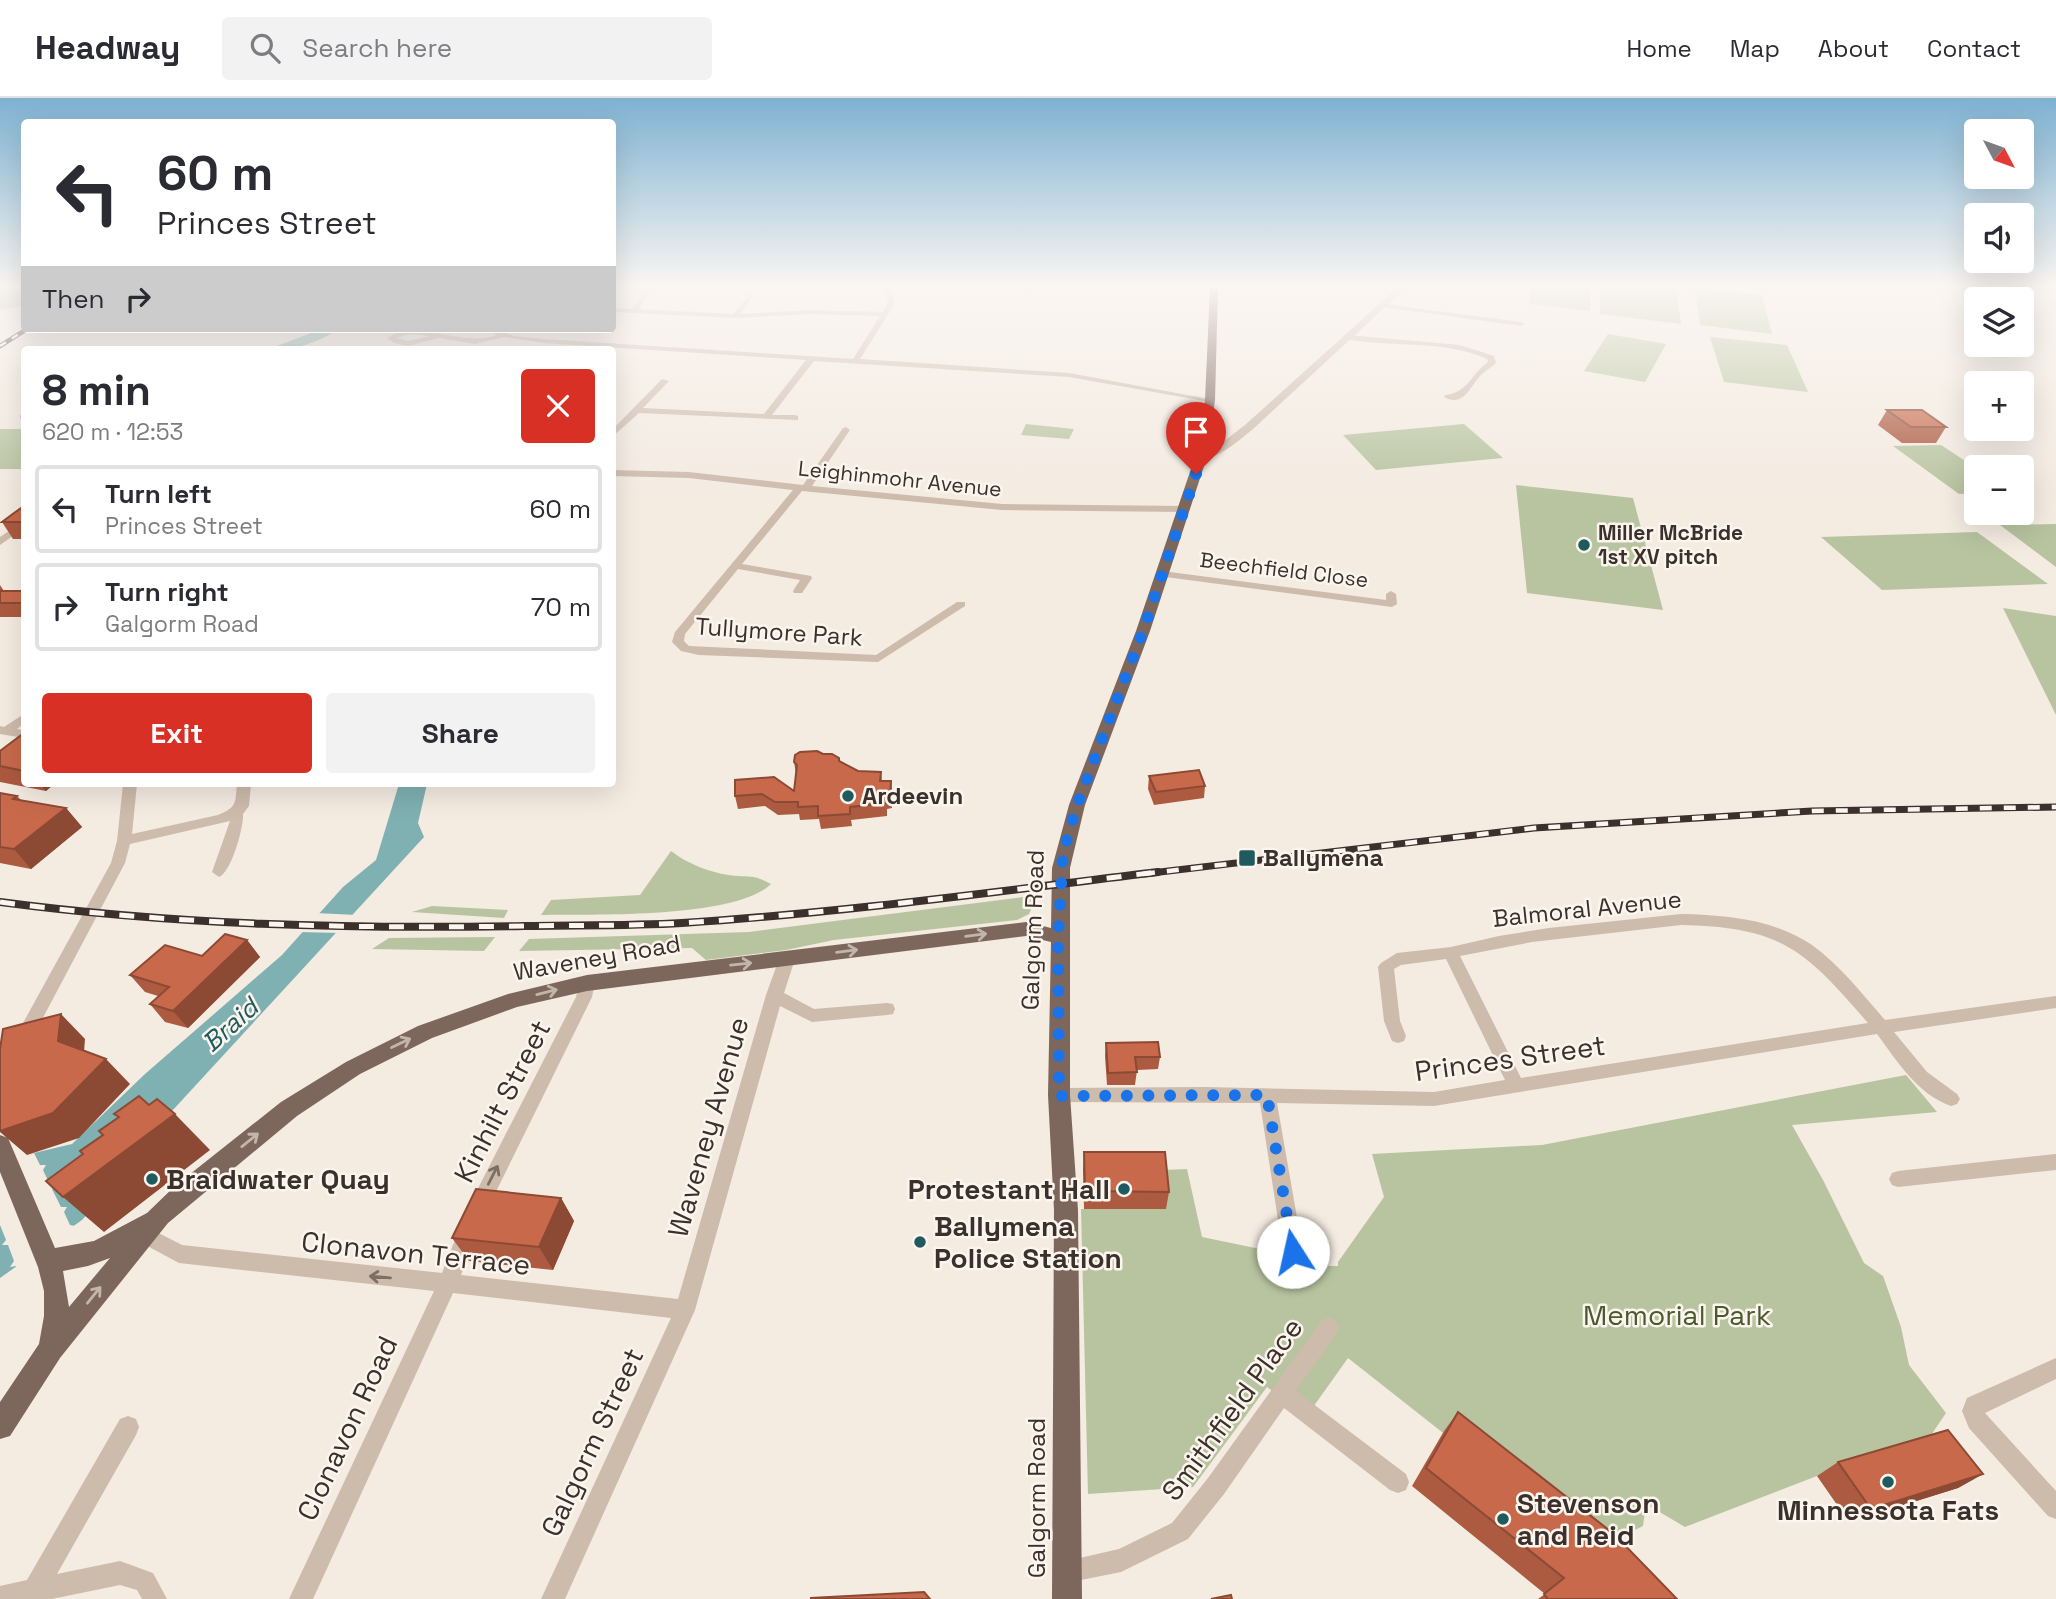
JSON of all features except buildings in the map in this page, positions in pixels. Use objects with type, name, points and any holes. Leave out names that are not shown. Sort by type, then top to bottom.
[{"type":"main road","name":"Galgorm Road","points":[[1066,1585],[1066,1210],[1059,1096],[1058,937],[1061,868],[1068,831],[1162,574],[1201,457],[1210,400],[1212,357]]},
{"type":"main road","name":"Waveney Road","points":[[1026,929],[1059,911]]},
{"type":"main road","name":"Waveney Road","points":[[0,1426],[51,1349],[152,1225],[289,1109],[353,1068],[425,1032],[481,1011],[587,983],[1026,929],[1058,937]]},
{"type":"main road","points":[[4,1147],[57,1291],[57,1316],[51,1349]]},
{"type":"main road","points":[[45,1255],[71,1261],[96,1254],[152,1225]]},
{"type":"street","points":[[797,357],[1069,376],[1210,400]]},
{"type":"street","points":[[855,361],[858,357]]},
{"type":"street","points":[[1201,457],[1223,447],[1249,427],[1326,357]]},
{"type":"street","points":[[1448,397],[1458,397],[1467,390],[1478,373],[1492,363],[1489,357]]},
{"type":"street","points":[[766,417],[812,358]]},
{"type":"street","points":[[616,431],[665,381]]},
{"type":"street","points":[[636,410],[795,418]]},
{"type":"street","name":"Tullymore Park","points":[[846,430],[803,488],[679,634],[678,642],[685,649],[711,653],[878,659],[961,604]]},
{"type":"street","name":"Leighinmohr Avenue","points":[[616,473],[689,475],[1002,507],[1185,509]]},
{"type":"street","points":[[0,542],[21,526]]},
{"type":"street","name":"Tullymore Park","points":[[737,566],[807,578],[798,591]]},
{"type":"street","name":"Beechfield Close","points":[[1162,574],[1392,604],[1391,594]]},
{"type":"street","points":[[3,730],[21,720]]},
{"type":"street","points":[[3,730],[21,733]]},
{"type":"street","points":[[18,1054],[40,1005],[107,887],[124,841],[130,787]]},
{"type":"street","points":[[124,841],[221,819],[236,813],[242,806],[244,787]]},
{"type":"street","points":[[219,872],[237,824],[236,813]]},
{"type":"street","name":"Balmoral Avenue","points":[[1398,1036],[1392,1021],[1386,967],[1396,959],[1451,953],[1493,941],[1670,919],[1749,926],[1786,937],[1815,954],[1881,1027],[1923,1082],[1951,1099]]},
{"type":"street","points":[[1451,953],[1516,1086]]},
{"type":"street","name":"Waveney Avenue","points":[[685,1310],[774,995],[787,959]]},
{"type":"street","name":"Kinhilt Street","points":[[448,1283],[482,1198],[584,997],[587,983]]},
{"type":"street","points":[[774,995],[812,1016],[887,1009]]},
{"type":"street","name":"Princes Street","points":[[1059,1096],[1267,1095],[1434,1099],[1881,1027],[2056,1002]]},
{"type":"street","points":[[1267,1095],[1293,1252]]},
{"type":"street","points":[[1898,1179],[2056,1162]]},
{"type":"street","name":"Clonavon Terrace","points":[[152,1225],[179,1254],[685,1310]]},
{"type":"street","name":"Clonavon Road","points":[[301,1599],[448,1283]]},
{"type":"street","name":"Galgorm Street","points":[[554,1599],[685,1310]]},
{"type":"street","name":"Smithfield Place","points":[[1066,1585],[1180,1531],[1216,1486],[1329,1327]]},
{"type":"street","points":[[2056,1368],[1975,1406],[1973,1413],[2056,1507]]},
{"type":"street","points":[[1283,1394],[1398,1482]]},
{"type":"street","points":[[34,1592],[128,1427]]},
{"type":"street","points":[[0,1598],[120,1573],[145,1581],[155,1599]]},
{"type":"green space","points":[[1593,357],[1659,357],[1645,382],[1584,371]]},
{"type":"green space","points":[[1716,357],[1792,357],[1808,392],[1724,382]]},
{"type":"green space","points":[[1026,424],[1074,429],[1069,439],[1021,435]]},
{"type":"green space","points":[[1464,424],[1503,458],[1376,470],[1343,435]]},
{"type":"green space","points":[[0,429],[21,429],[21,469],[0,469]]},
{"type":"green space","points":[[1941,445],[1964,460],[1964,494],[1959,494],[1893,446]]},
{"type":"green space","name":"Miller McBride 1st XV pitch","points":[[1516,485],[1633,498],[1663,610],[1527,593]]},
{"type":"green space","points":[[2056,524],[2056,567],[2000,525]]},
{"type":"green space","points":[[1977,532],[2048,584],[1882,590],[1821,537]]},
{"type":"green space","points":[[2003,608],[2056,616],[2056,715]]},
{"type":"green space","points":[[671,851],[686,861],[721,874],[755,877],[771,884],[753,895],[696,909],[628,914],[541,915],[551,900],[640,895]]},
{"type":"green space","points":[[1031,896],[1036,899],[1029,914],[1017,920],[834,940],[786,950],[706,960],[692,948],[519,951],[529,939],[749,932]]},
{"type":"green space","points":[[432,906],[508,910],[504,918],[412,912]]},
{"type":"green space","points":[[495,937],[484,951],[372,949],[389,938]]},
{"type":"green space","name":"Memorial Park","points":[[1906,1075],[1937,1112],[1792,1125],[1864,1263],[1883,1276],[1901,1327],[1909,1365],[1946,1413],[1925,1444],[1817,1476],[1685,1527],[1646,1504],[1643,1526],[1593,1551],[1348,1358],[1306,1417],[1267,1387],[1193,1487],[1088,1494],[1081,1209],[1166,1209],[1163,1170],[1187,1169],[1202,1237],[1313,1260],[1315,1266],[1338,1266],[1338,1262],[1384,1197],[1372,1154],[1542,1145]]},
{"type":"water","name":"Braid","points":[[398,787],[426,787],[418,823],[424,837],[172,1111],[115,1184],[82,1220],[0,1278],[0,1172],[34,1153],[72,1144],[145,1074],[282,955],[343,887],[376,860]]},
{"type":"pier","points":[[315,913],[357,915],[340,933],[298,932]]},
{"type":"pier","points":[[34,1153],[40,1165],[46,1165],[43,1170],[50,1185],[56,1185],[52,1189],[61,1207],[67,1207],[64,1212],[70,1225],[75,1226],[72,1231],[18,1270],[16,1266],[10,1267],[14,1261],[8,1245],[2,1245],[6,1240],[0,1225],[0,1170]]},
{"type":"railway","points":[[1143,874],[1534,828],[1812,811],[2056,807]]},
{"type":"railway","points":[[0,902],[131,916],[262,924],[392,927],[643,925],[742,919],[861,907],[1158,872]]},
{"type":"place","name":"Miller McBride 1st XV pitch","points":[[1584,545]]},
{"type":"place","name":"Ardeevin","points":[[848,796]]},
{"type":"place","name":"Ballymena","points":[[1247,858]]},
{"type":"place","name":"Braidwater Quay","points":[[152,1179]]},
{"type":"place","name":"Protestant Hall","points":[[1124,1189]]},
{"type":"place","name":"Ballymena Police Station","points":[[920,1242]]},
{"type":"place","name":"Minnessota Fats","points":[[1888,1482]]},
{"type":"place","name":"Stevenson and Reid","points":[[1503,1519]]},
{"type":"route","points":[[1196,474],[1143,631],[1077,805],[1063,853],[1058,937],[1059,1096],[1267,1095],[1293,1252]]}]
